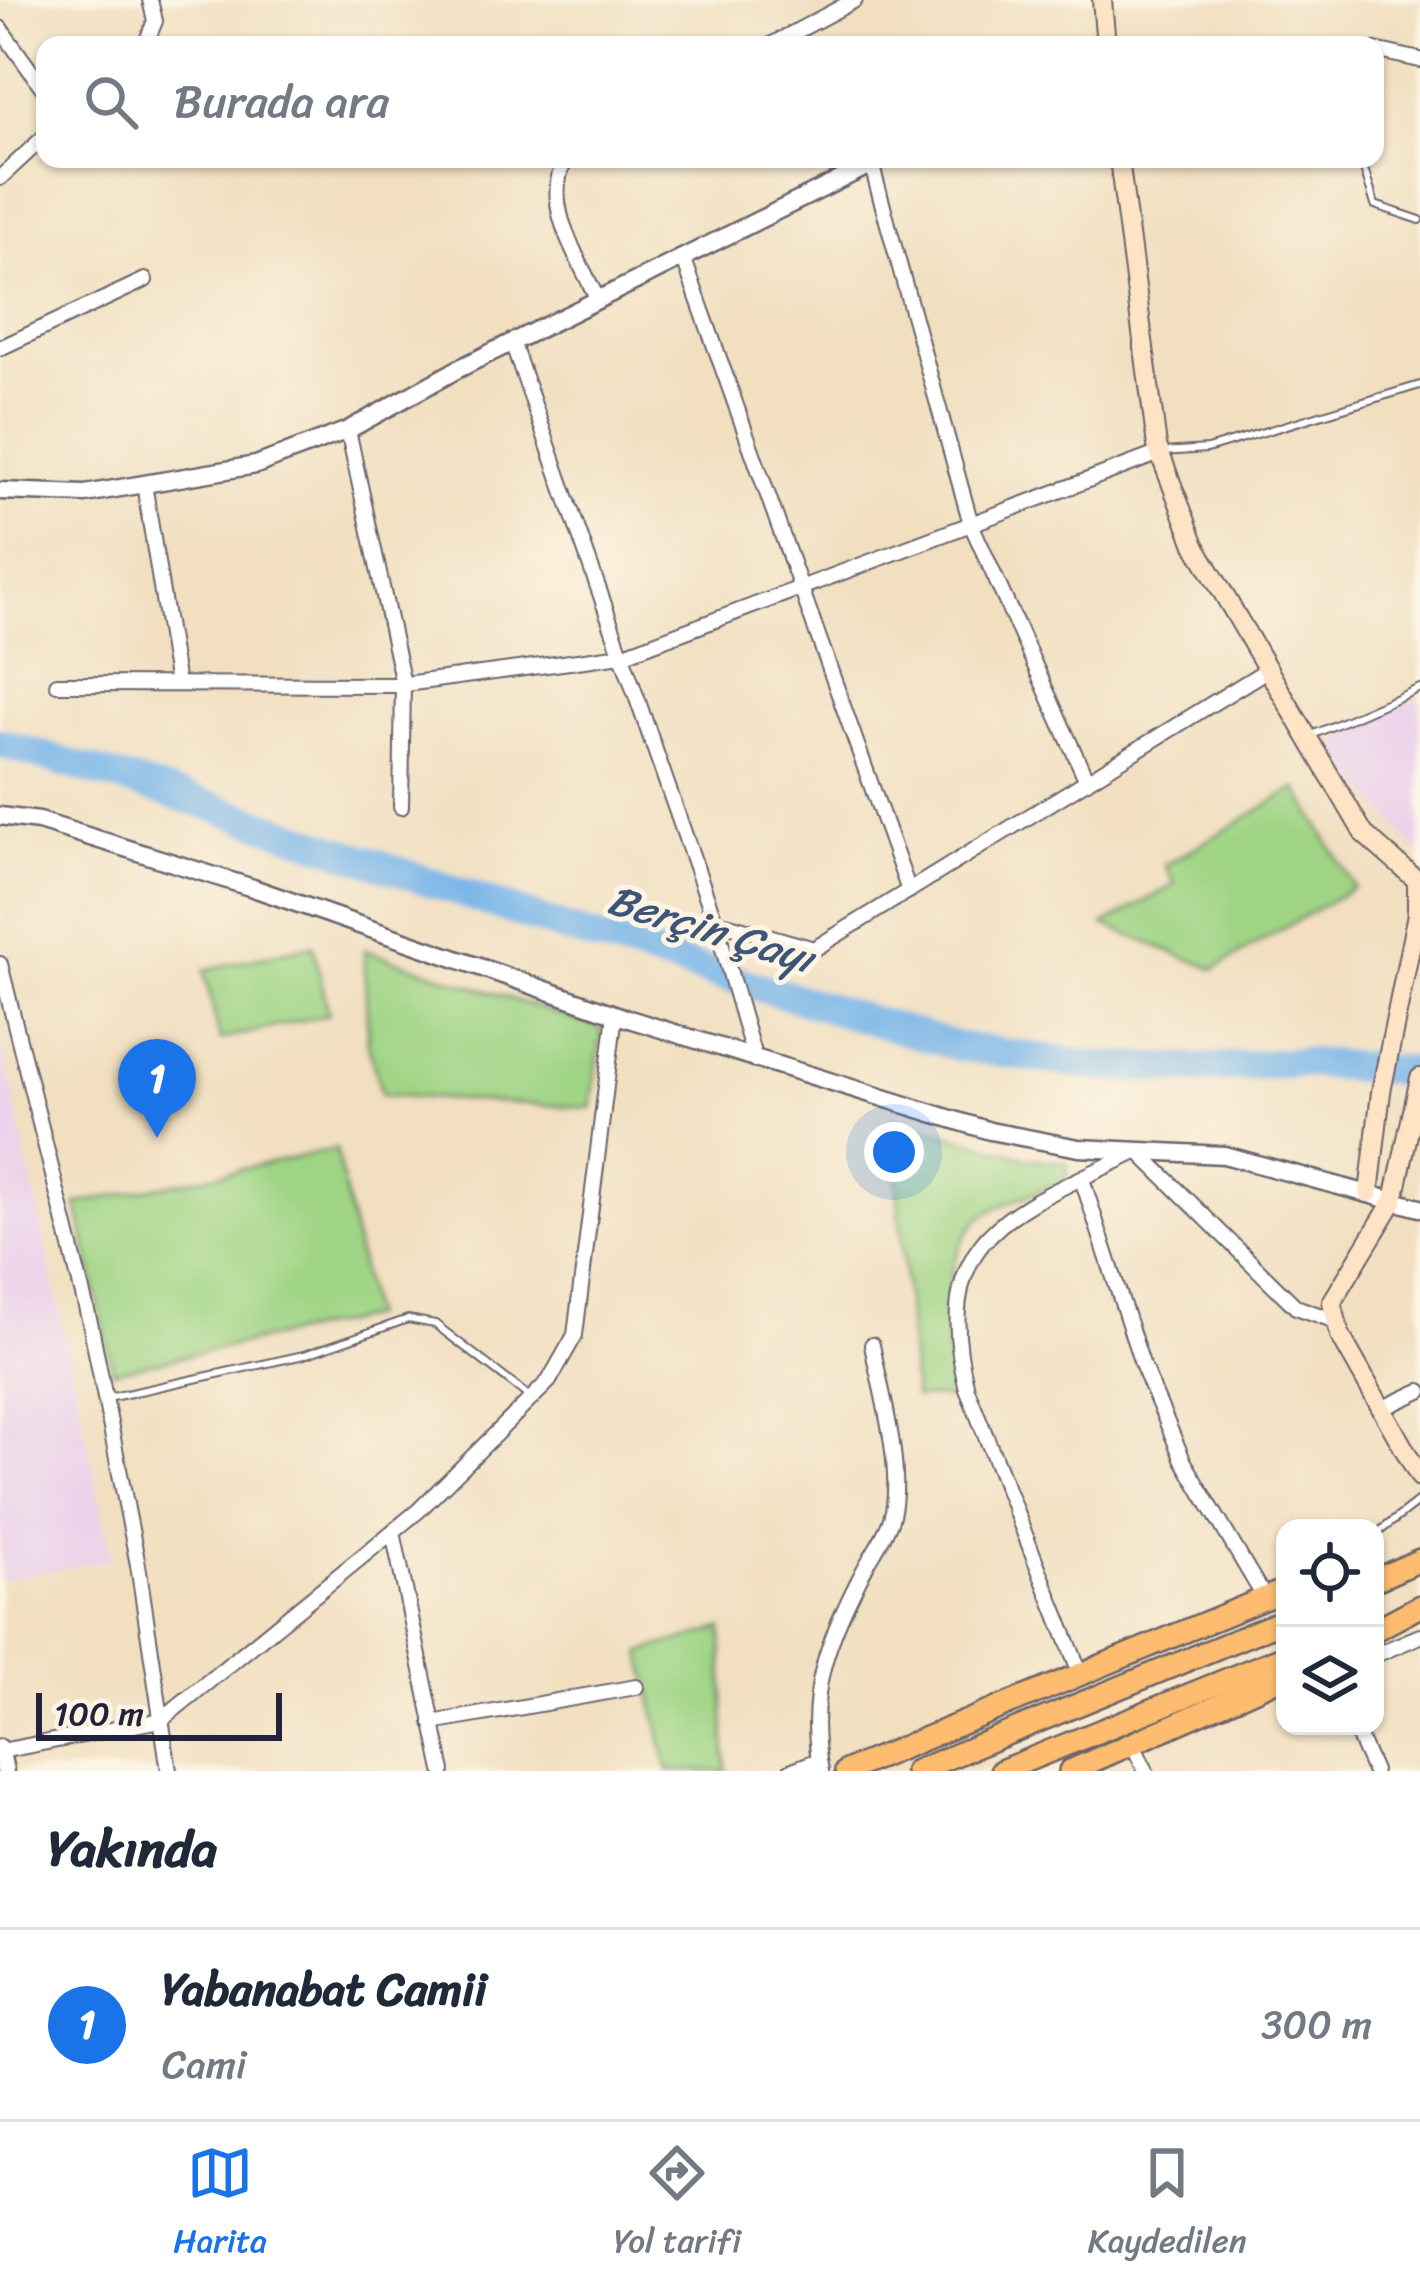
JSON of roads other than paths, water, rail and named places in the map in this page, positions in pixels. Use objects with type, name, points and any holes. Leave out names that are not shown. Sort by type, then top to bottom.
[{"type":"highway","points":[[1384,1565],[1420,1559]]},
{"type":"highway","points":[[1384,1576],[1420,1559]]},
{"type":"highway","points":[[846,1771],[1274,1593]]},
{"type":"highway","points":[[1384,1617],[1420,1604]]},
{"type":"highway","points":[[1380,1627],[1420,1604]]},
{"type":"highway","points":[[916,1771],[1276,1624]]},
{"type":"highway","points":[[1001,1771],[1276,1661]]},
{"type":"highway","points":[[1070,1771],[1276,1680]]},
{"type":"main road","points":[[1102,0],[1105,36]]},
{"type":"main road","points":[[1120,168],[1160,453],[1195,545],[1364,834],[1419,882],[1418,919],[1381,1092],[1369,1193]]},
{"type":"main road","points":[[1420,1078],[1394,1200],[1332,1301],[1333,1320],[1420,1477]]},
{"type":"street","points":[[149,36],[155,21],[150,0]]},
{"type":"street","points":[[788,36],[855,0]]},
{"type":"street","points":[[0,28],[36,78]]},
{"type":"street","points":[[1384,52],[1420,60]]},
{"type":"street","points":[[0,178],[36,144]]},
{"type":"street","points":[[562,168],[556,182],[556,204],[597,299]]},
{"type":"street","points":[[0,491],[85,494],[256,465],[348,430],[512,342],[863,168]]},
{"type":"street","points":[[879,168],[971,524],[1087,781]]},
{"type":"street","points":[[683,257],[908,891]]},
{"type":"street","points":[[0,348],[146,280]]},
{"type":"street","points":[[512,342],[716,926],[753,1055]]},
{"type":"street","points":[[348,430],[403,684],[401,807]]},
{"type":"street","points":[[57,684],[403,684],[622,656],[1160,453]]},
{"type":"street","points":[[144,484],[177,684]]},
{"type":"street","points":[[716,926],[814,949],[1270,668]]},
{"type":"street","points":[[0,816],[39,821],[253,888],[615,1014],[990,1131],[1079,1148],[1224,1156],[1420,1208]]},
{"type":"street","points":[[0,964],[105,1399],[169,1771]]},
{"type":"street","points":[[4,1771],[0,1749],[161,1720],[394,1532],[549,1381],[575,1335],[615,1014]]},
{"type":"street","points":[[1081,1675],[967,1389],[956,1345],[964,1282],[980,1242],[998,1222],[1138,1151]]},
{"type":"street","points":[[1138,1151],[1296,1307],[1333,1320]]},
{"type":"street","points":[[1082,1179],[1142,1364],[1175,1441],[1274,1593]]},
{"type":"street","points":[[790,1771],[820,1765],[817,1680],[831,1630],[890,1522],[895,1497],[872,1345]]},
{"type":"street","points":[[1382,1408],[1420,1391]]},
{"type":"street","points":[[394,1532],[443,1771]]},
{"type":"street","points":[[1384,1651],[1420,1636]]},
{"type":"street","points":[[433,1723],[636,1687]]},
{"type":"street","points":[[1358,1735],[1374,1771]]},
{"type":"street","points":[[1133,1745],[1146,1771]]},
{"type":"lane","points":[[1363,168],[1376,205],[1420,220]]},
{"type":"lane","points":[[1160,453],[1207,449],[1420,385]]},
{"type":"lane","points":[[1309,736],[1420,688]]},
{"type":"lane","points":[[105,1399],[304,1355],[408,1318],[436,1324],[531,1398]]},
{"type":"lane","points":[[1384,1528],[1420,1500]]},
{"type":"waterway","name":"Berçin Çayı","points":[[0,743],[211,806],[566,929],[956,1046],[1100,1067],[1200,1069],[1300,1062],[1420,1072]]},
{"type":"place","name":"Yabanabat Camii","points":[[157,1138]]}]
